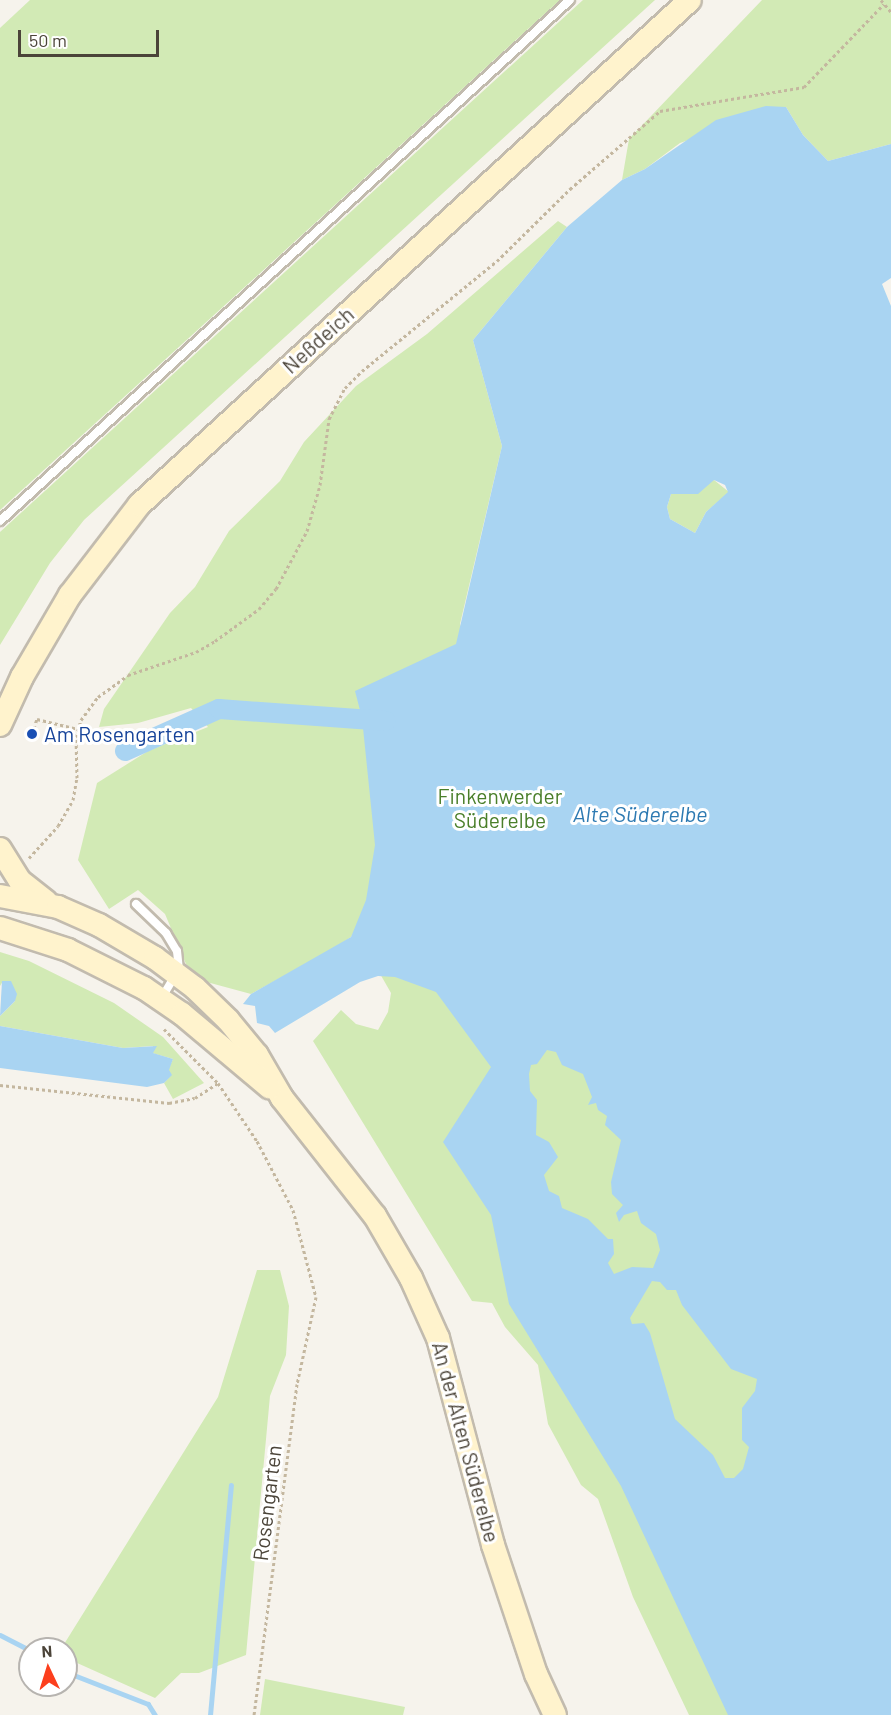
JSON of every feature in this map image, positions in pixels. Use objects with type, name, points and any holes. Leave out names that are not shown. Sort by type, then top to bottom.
[{"type":"main road","name":"Neßdeich","points":[[0,725],[22,677],[65,604],[111,536],[139,505],[690,0]]},
{"type":"main road","points":[[0,849],[13,872],[34,895],[58,907]]},
{"type":"main road","name":"An der Alten Süderelbe","points":[[0,896],[58,907],[125,938],[176,974],[228,1020],[257,1055],[282,1098],[375,1216],[422,1301],[452,1381],[511,1599],[555,1715]]},
{"type":"main road","name":"An der Alten Süderelbe","points":[[0,928],[68,950],[161,1000],[282,1098]]},
{"type":"lane","points":[[0,521],[570,0]]},
{"type":"lane","points":[[136,903],[173,942],[178,961],[176,974],[161,1000]]},
{"type":"path","points":[[13,872],[46,840],[73,800],[78,729],[87,711],[113,683],[196,652],[236,628],[259,609],[288,572],[308,531],[320,486],[329,419],[345,388],[497,261],[570,189],[660,111],[804,87],[883,2],[891,12]]},
{"type":"path","points":[[32,734],[37,719],[78,729]]},
{"type":"path","points":[[0,1085],[169,1103],[195,1098],[218,1083],[162,1027]]},
{"type":"path","name":"Rosengarten","points":[[218,1083],[257,1142],[285,1193],[297,1222],[316,1297],[297,1384],[254,1715]]},
{"type":"green space","points":[[30,0],[560,0],[0,510],[0,28]]},
{"type":"green space","points":[[583,0],[655,0],[84,520],[50,563],[0,645],[0,532]]},
{"type":"green space","points":[[762,0],[891,0],[891,144],[828,161],[803,135],[786,107],[680,143],[645,169],[622,180],[629,139]]},
{"type":"green space","name":"Finkenwerder Süderelbe","points":[[558,221],[567,227],[473,340],[502,446],[460,624],[891,1715],[689,1715],[633,1597],[598,1499],[581,1485],[548,1424],[538,1365],[505,1327],[492,1303],[472,1301],[313,1041],[341,1010],[356,1024],[378,1030],[388,1012],[391,993],[355,930],[351,937],[330,951],[251,994],[203,981],[186,964],[165,914],[138,890],[109,909],[78,860],[97,783],[148,751],[208,727],[191,708],[138,723],[99,727],[104,709],[170,613],[195,587],[229,531],[280,481],[304,442],[356,386],[427,334]]},
{"type":"green space","points":[[714,480],[729,492],[706,512],[695,533],[670,519],[667,507],[671,494]]},
{"type":"green space","points":[[0,952],[29,961],[114,1003],[163,1037],[204,1083],[173,1099],[164,1083],[171,1075],[168,1070],[173,1059],[152,1053],[153,1046],[123,1048],[0,1026],[0,1016],[15,1001],[3,981],[0,986]]},
{"type":"green space","points":[[257,1270],[280,1270],[289,1306],[286,1355],[270,1396],[246,1655],[199,1673],[181,1673],[155,1698],[78,1663],[78,1637],[68,1637],[218,1397]]},
{"type":"green space","points":[[265,1679],[405,1707],[403,1715],[260,1715]]},
{"type":"water","name":"Alte Süderelbe","points":[[766,106],[786,107],[803,135],[828,161],[891,144],[891,278],[882,284],[891,306],[891,1715],[728,1715],[621,1486],[509,1304],[491,1215],[443,1142],[491,1067],[436,992],[395,977],[378,976],[360,982],[275,1033],[269,1026],[257,1023],[255,1006],[243,1004],[251,994],[351,937],[366,900],[375,845],[362,718],[355,691],[456,644],[502,446],[473,340],[567,227],[622,180],[645,169],[716,120]],"holes":[[[714,480],[725,485],[728,492],[706,512],[695,533],[670,519],[667,507],[671,494],[698,494]],[[547,1050],[556,1052],[562,1065],[583,1074],[592,1097],[588,1105],[596,1103],[598,1110],[607,1116],[605,1125],[621,1140],[611,1182],[612,1194],[623,1205],[616,1213],[619,1222],[624,1215],[637,1211],[641,1223],[656,1234],[660,1250],[653,1268],[632,1267],[614,1274],[608,1263],[614,1254],[613,1239],[608,1239],[588,1219],[562,1208],[559,1196],[549,1191],[544,1175],[558,1157],[549,1142],[536,1135],[537,1100],[530,1091],[529,1074],[531,1065],[537,1064]],[[652,1281],[660,1282],[667,1290],[676,1290],[682,1305],[731,1369],[757,1379],[755,1391],[742,1408],[742,1440],[749,1447],[743,1469],[734,1478],[725,1478],[713,1455],[675,1419],[650,1333],[644,1323],[632,1324],[630,1318]]]},
{"type":"water","points":[[2,981],[11,981],[17,994],[15,1001],[0,1016]]},
{"type":"water","points":[[0,1026],[123,1048],[157,1046],[153,1053],[173,1059],[169,1070],[172,1075],[164,1083],[147,1087],[0,1068]]},
{"type":"waterway","points":[[125,751],[219,709],[386,721]]},
{"type":"waterway","points":[[210,1715],[231,1485]]},
{"type":"waterway","points":[[0,1635],[18,1644]]},
{"type":"waterway","points":[[78,1677],[148,1704],[155,1715]]},
{"type":"place","name":"Am Rosengarten","points":[[32,734]]}]
